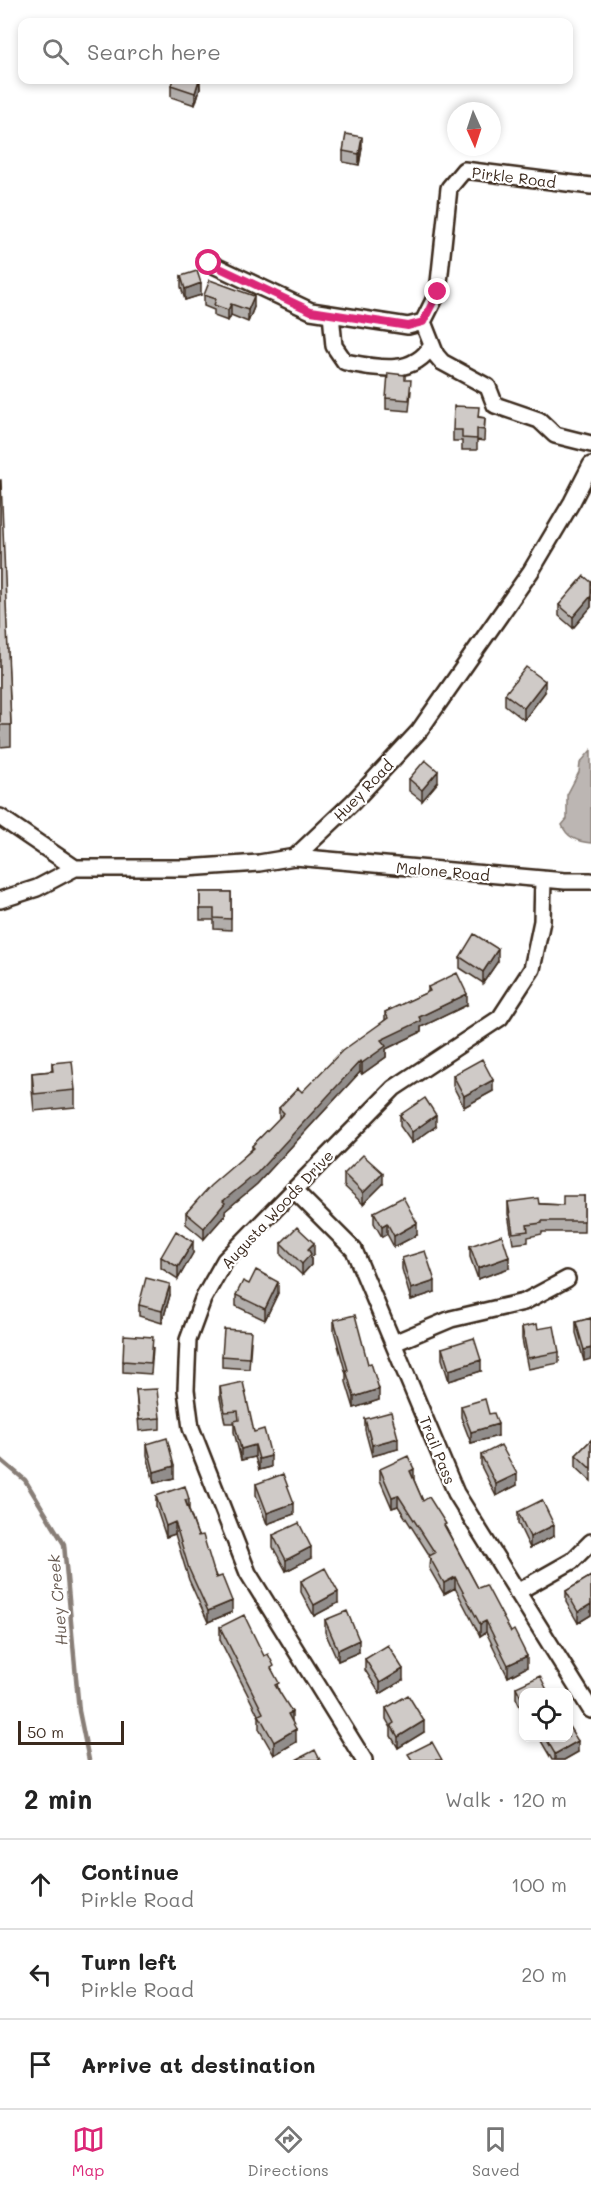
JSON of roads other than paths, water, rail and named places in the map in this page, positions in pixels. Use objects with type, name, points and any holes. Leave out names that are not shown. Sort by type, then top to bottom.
[{"type":"street","name":"Pirkle Road","points":[[423,322],[438,292],[449,188],[464,170],[591,186]]},
{"type":"street","points":[[209,263],[311,311],[408,326],[423,322],[442,362],[488,387],[495,405],[539,420],[555,435],[591,444]]},
{"type":"street","points":[[331,314],[334,346],[345,362],[376,368],[401,368],[427,354],[432,345]]},
{"type":"street","name":"Huey Road","points":[[295,857],[353,802],[419,731],[531,571],[591,465]]},
{"type":"street","points":[[0,817],[75,868]]},
{"type":"street","points":[[0,900],[37,888],[75,868],[186,868],[259,863],[295,857]]},
{"type":"street","name":"Malone Road","points":[[295,857],[543,879],[591,881]]},
{"type":"street","name":"Augusta Woods Drive","points":[[364,1760],[248,1573],[191,1428],[186,1390],[188,1340],[203,1299],[225,1260],[394,1088],[500,1018],[532,969],[542,921],[543,879]]},
{"type":"street","name":"Trail Pass","points":[[294,1190],[354,1250],[456,1493],[591,1710]]},
{"type":"street","points":[[394,1343],[451,1319],[524,1302],[567,1279]]},
{"type":"street","points":[[518,1592],[572,1561],[591,1542]]},
{"type":"waterway","name":"Huey Creek","points":[[0,1459],[25,1480],[64,1544],[79,1711],[89,1760]]}]
